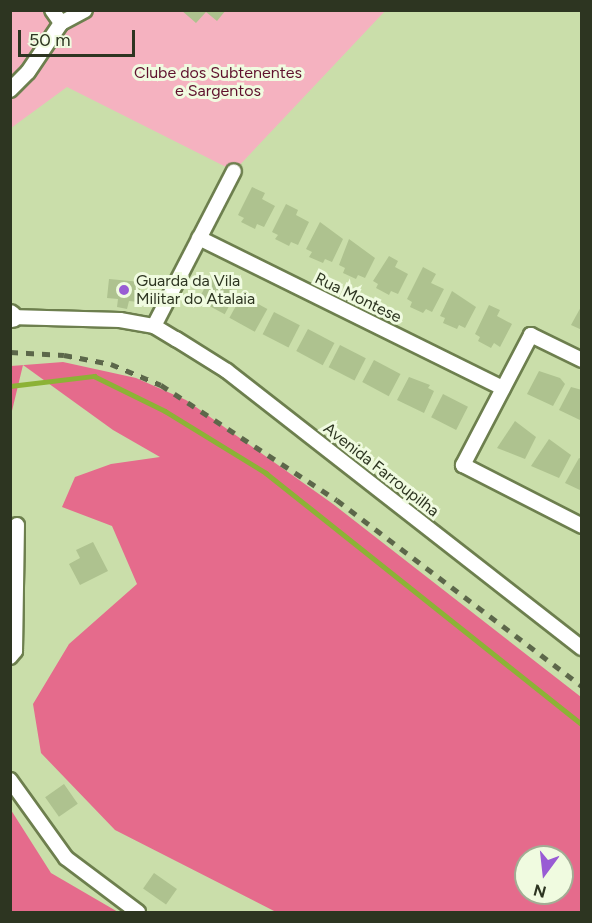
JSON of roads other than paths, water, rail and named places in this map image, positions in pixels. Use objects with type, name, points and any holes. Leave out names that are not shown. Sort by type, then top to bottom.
[{"type":"street","points":[[52,10],[61,23]]},
{"type":"street","points":[[10,90],[28,72],[61,23],[85,10]]},
{"type":"street","points":[[11,316],[66,316],[154,326],[234,171]]},
{"type":"street","name":"Rua Montese","points":[[199,238],[503,388]]},
{"type":"street","name":"Avenida Farroupilha","points":[[154,326],[227,371],[582,648]]},
{"type":"street","points":[[582,360],[531,335],[464,465],[582,526]]},
{"type":"street","points":[[10,657],[15,651],[17,525]]},
{"type":"street","points":[[10,780],[66,858],[138,912]]},
{"type":"waterway","points":[[10,386],[94,376],[165,411],[266,473],[582,724]]},
{"type":"railway","points":[[10,352],[64,355],[111,364],[161,385],[337,500],[582,686]]},
{"type":"place","name":"Guarda da Vila Militar do Atalaia","points":[[124,290]]},
{"type":"park label","name":"Clube dos Subtenentes e Sargentos","points":[[218,82]]}]
